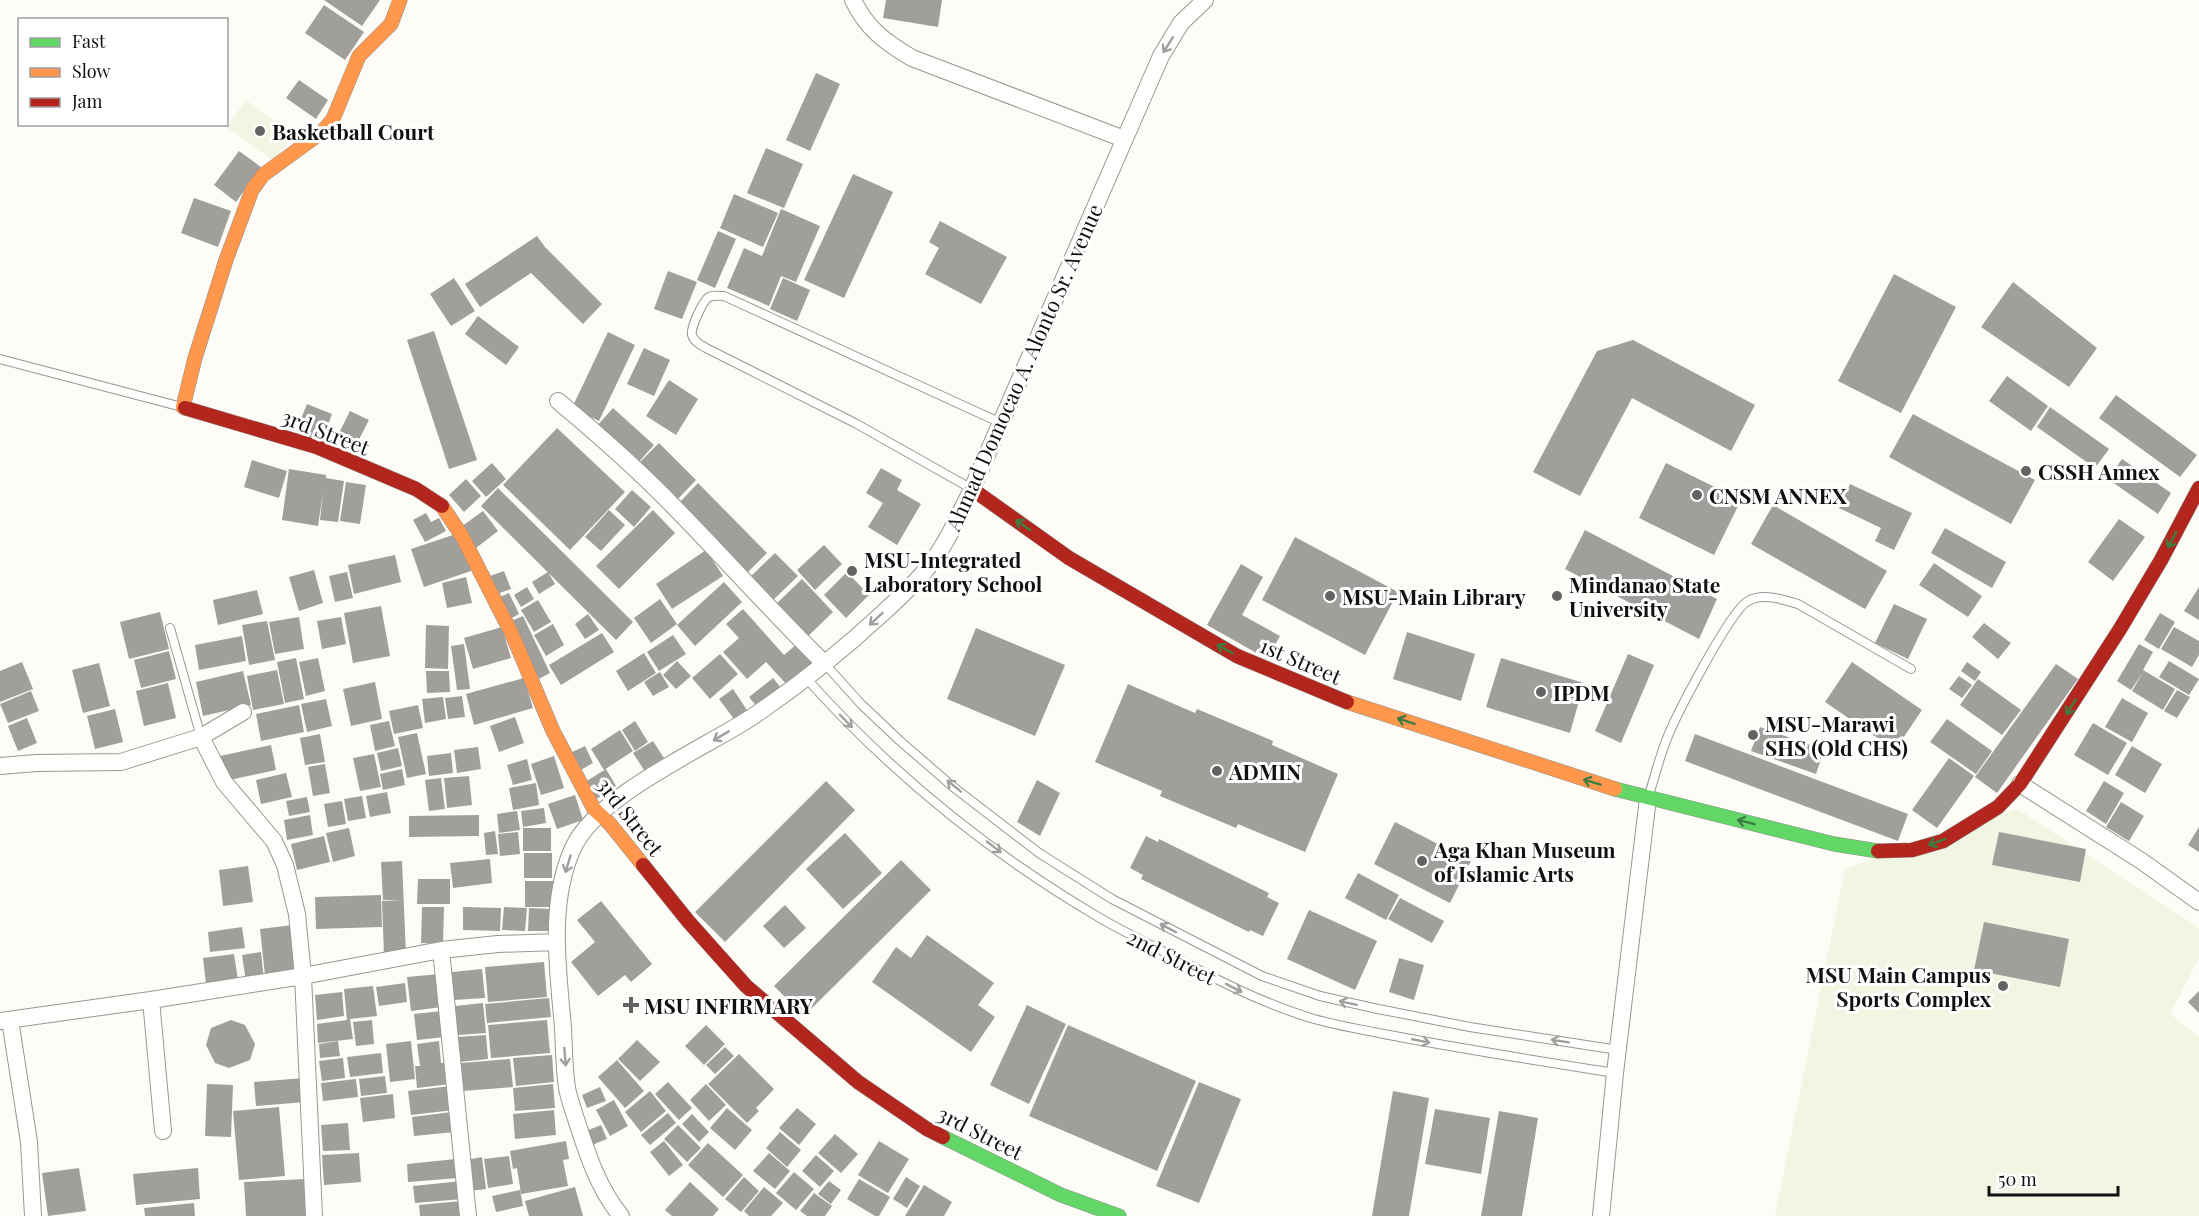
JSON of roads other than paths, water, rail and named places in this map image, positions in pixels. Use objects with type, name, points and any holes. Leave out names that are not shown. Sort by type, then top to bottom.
[{"type":"street","points":[[183,407],[195,358],[226,260],[252,190],[263,175],[322,132],[333,119],[359,56],[391,24],[400,0]]},
{"type":"street","points":[[853,0],[859,13],[884,42],[912,58],[1124,140]]},
{"type":"street","name":"Ahmad Domocao A. Alonto Sr. Avenue","points":[[621,1216],[595,1175],[567,1089],[556,942],[566,869],[574,847],[586,827],[629,791],[750,718],[806,678],[856,638],[914,584],[929,566],[946,540],[972,489],[1161,56],[1181,23],[1205,0]]},
{"type":"street","points":[[558,401],[610,445],[679,511],[772,612],[824,663]]},
{"type":"street","name":"3rd Street","points":[[183,407],[317,447],[416,489],[443,507],[462,536],[512,634],[553,731],[588,799],[688,921],[746,986],[858,1082],[927,1130],[1061,1194],[1119,1216]]},
{"type":"street","name":"1st Street","points":[[972,489],[1069,558],[1236,656],[1335,698],[1569,775],[1648,798],[1834,844],[1876,850],[1912,850],[1942,841],[1978,820],[1998,807],[2020,784],[2120,629],[2161,560],[2199,488]]},
{"type":"street","points":[[0,766],[36,763],[121,762],[201,737],[243,712]]},
{"type":"street","points":[[201,737],[224,782],[274,841],[285,865],[297,914],[303,976],[314,1216]]},
{"type":"street","points":[[2020,784],[2140,860],[2199,902]]},
{"type":"street","points":[[1601,1216],[1615,1073],[1648,798]]},
{"type":"street","points":[[33,1216],[29,1142],[5,1020],[303,976],[441,950],[498,944],[556,942]]},
{"type":"street","points":[[441,950],[468,1216]]},
{"type":"street","points":[[151,1000],[163,1131]]},
{"type":"lane","points":[[972,489],[855,423],[706,348],[696,342],[692,335],[692,328],[705,301],[710,296],[724,296],[811,338],[1001,423]]},
{"type":"lane","points":[[0,359],[183,407]]},
{"type":"lane","points":[[1648,798],[1666,740],[1708,657],[1746,602],[1760,597],[1779,598],[1798,604],[1911,669]]},
{"type":"lane","points":[[170,628],[201,737]]},
{"type":"lane","name":"2nd Street","points":[[824,663],[898,740],[952,786],[1039,853],[1112,899],[1262,976],[1320,996],[1378,1009],[1470,1027],[1618,1050]]},
{"type":"lane","name":"2nd Street","points":[[806,678],[844,720],[883,757],[946,810],[1026,872],[1101,919],[1251,997],[1314,1019],[1374,1032],[1615,1073]]},
{"type":"place","name":"Basketball Court","points":[[260,131]]},
{"type":"place","name":"CSSH Annex","points":[[2026,471]]},
{"type":"place","name":"CNSM ANNEX","points":[[1697,495]]},
{"type":"place","name":"MSU-Integrated Laboratory School","points":[[852,571]]},
{"type":"place","name":"MSU-Main Library","points":[[1330,596]]},
{"type":"place","name":"Mindanao State University","points":[[1557,596]]},
{"type":"place","name":"IPDM","points":[[1541,692]]},
{"type":"place","name":"MSU-Marawi SHS (Old CHS)","points":[[1753,735]]},
{"type":"place","name":"ADMIN","points":[[1217,771]]},
{"type":"place","name":"Aga Khan Museum of Islamic Arts","points":[[1422,861]]},
{"type":"place","name":"MSU Main Campus Sports Complex","points":[[2003,986]]},
{"type":"place","name":"MSU INFIRMARY","points":[[631,1005]]}]
